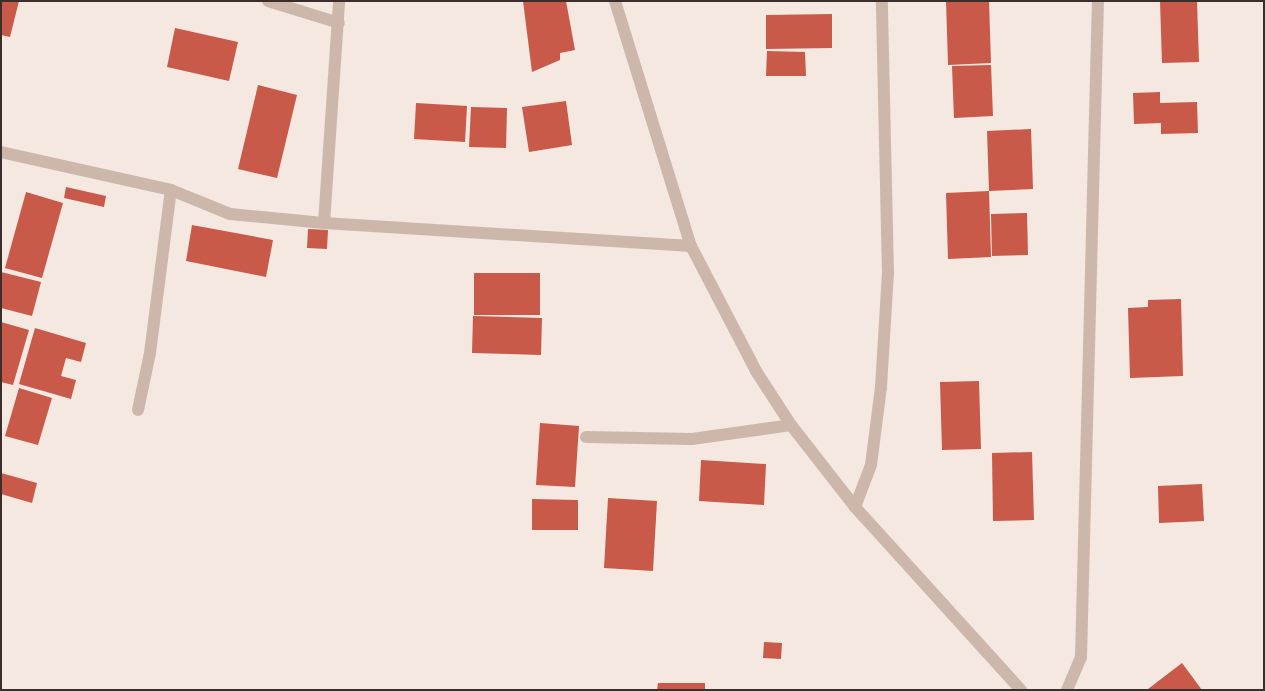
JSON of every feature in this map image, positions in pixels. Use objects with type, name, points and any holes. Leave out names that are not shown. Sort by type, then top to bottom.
[{"type":"street","points":[[268,1],[339,23]]},
{"type":"street","points":[[324,224],[339,1]]},
{"type":"street","points":[[616,1],[691,246],[756,370],[791,425],[855,507],[1021,690]]},
{"type":"street","points":[[855,507],[871,465],[881,387],[888,274],[882,1]]},
{"type":"street","points":[[1068,690],[1081,657],[1098,1]]},
{"type":"street","points":[[1,152],[171,190],[230,214],[324,224],[691,246]]},
{"type":"street","points":[[138,410],[150,353],[171,190]]},
{"type":"street","points":[[586,437],[692,439],[791,425]]},
{"type":"building","points":[[1,1],[19,1],[10,37],[1,35]]},
{"type":"building","points":[[523,1],[566,1],[575,50],[560,53],[560,60],[532,72]]},
{"type":"building","points":[[946,1],[989,1],[991,63],[948,65]]},
{"type":"building","points":[[1160,1],[1197,1],[1199,62],[1162,63]]},
{"type":"building","points":[[832,14],[832,48],[766,49],[766,15]]},
{"type":"building","points":[[175,28],[238,42],[229,81],[167,67]]},
{"type":"building","points":[[767,51],[805,52],[806,76],[766,76]]},
{"type":"building","points":[[991,65],[993,116],[954,118],[952,66]]},
{"type":"building","points":[[258,85],[297,95],[277,178],[238,169]]},
{"type":"building","points":[[1160,92],[1160,103],[1197,102],[1198,133],[1161,134],[1161,123],[1134,124],[1133,93]]},
{"type":"building","points":[[566,101],[572,145],[529,152],[522,107]]},
{"type":"building","points":[[416,103],[467,106],[465,142],[414,139]]},
{"type":"building","points":[[471,107],[507,108],[506,148],[469,147]]},
{"type":"building","points":[[1031,129],[1033,189],[989,191],[987,131]]},
{"type":"building","points":[[66,187],[106,196],[104,207],[64,198]]},
{"type":"building","points":[[989,191],[991,257],[948,259],[946,193]]},
{"type":"building","points":[[26,192],[63,203],[42,278],[5,268]]},
{"type":"building","points":[[1027,213],[1028,255],[992,256],[991,214]]},
{"type":"building","points":[[192,225],[273,240],[266,277],[186,261]]},
{"type":"building","points":[[308,229],[328,230],[327,249],[307,248]]},
{"type":"building","points":[[1,272],[41,282],[32,316],[1,308]]},
{"type":"building","points":[[474,273],[540,273],[540,315],[474,315]]},
{"type":"building","points":[[1181,299],[1183,376],[1130,378],[1128,308],[1148,307],[1148,300]]},
{"type":"building","points":[[473,316],[542,318],[541,355],[472,353]]},
{"type":"building","points":[[1,322],[29,330],[13,385],[1,382]]},
{"type":"building","points":[[35,328],[86,343],[81,362],[66,358],[61,376],[76,380],[71,399],[19,384]]},
{"type":"building","points":[[979,381],[981,449],[942,450],[940,382]]},
{"type":"building","points":[[19,388],[52,398],[38,445],[5,436]]},
{"type":"building","points":[[540,423],[579,426],[575,487],[536,485]]},
{"type":"building","points":[[1032,452],[1034,520],[993,521],[992,453]]},
{"type":"building","points":[[701,460],[766,464],[764,505],[699,501]]},
{"type":"building","points":[[1,473],[37,483],[32,503],[1,494]]},
{"type":"building","points":[[1202,484],[1204,521],[1159,523],[1158,486]]},
{"type":"building","points":[[608,498],[657,501],[653,571],[604,568]]},
{"type":"building","points":[[532,499],[578,500],[578,530],[532,530]]},
{"type":"building","points":[[764,642],[782,643],[781,659],[763,658]]},
{"type":"building","points":[[1182,663],[1202,690],[1148,689]]},
{"type":"building","points":[[658,683],[705,683],[705,690],[657,690]]}]
